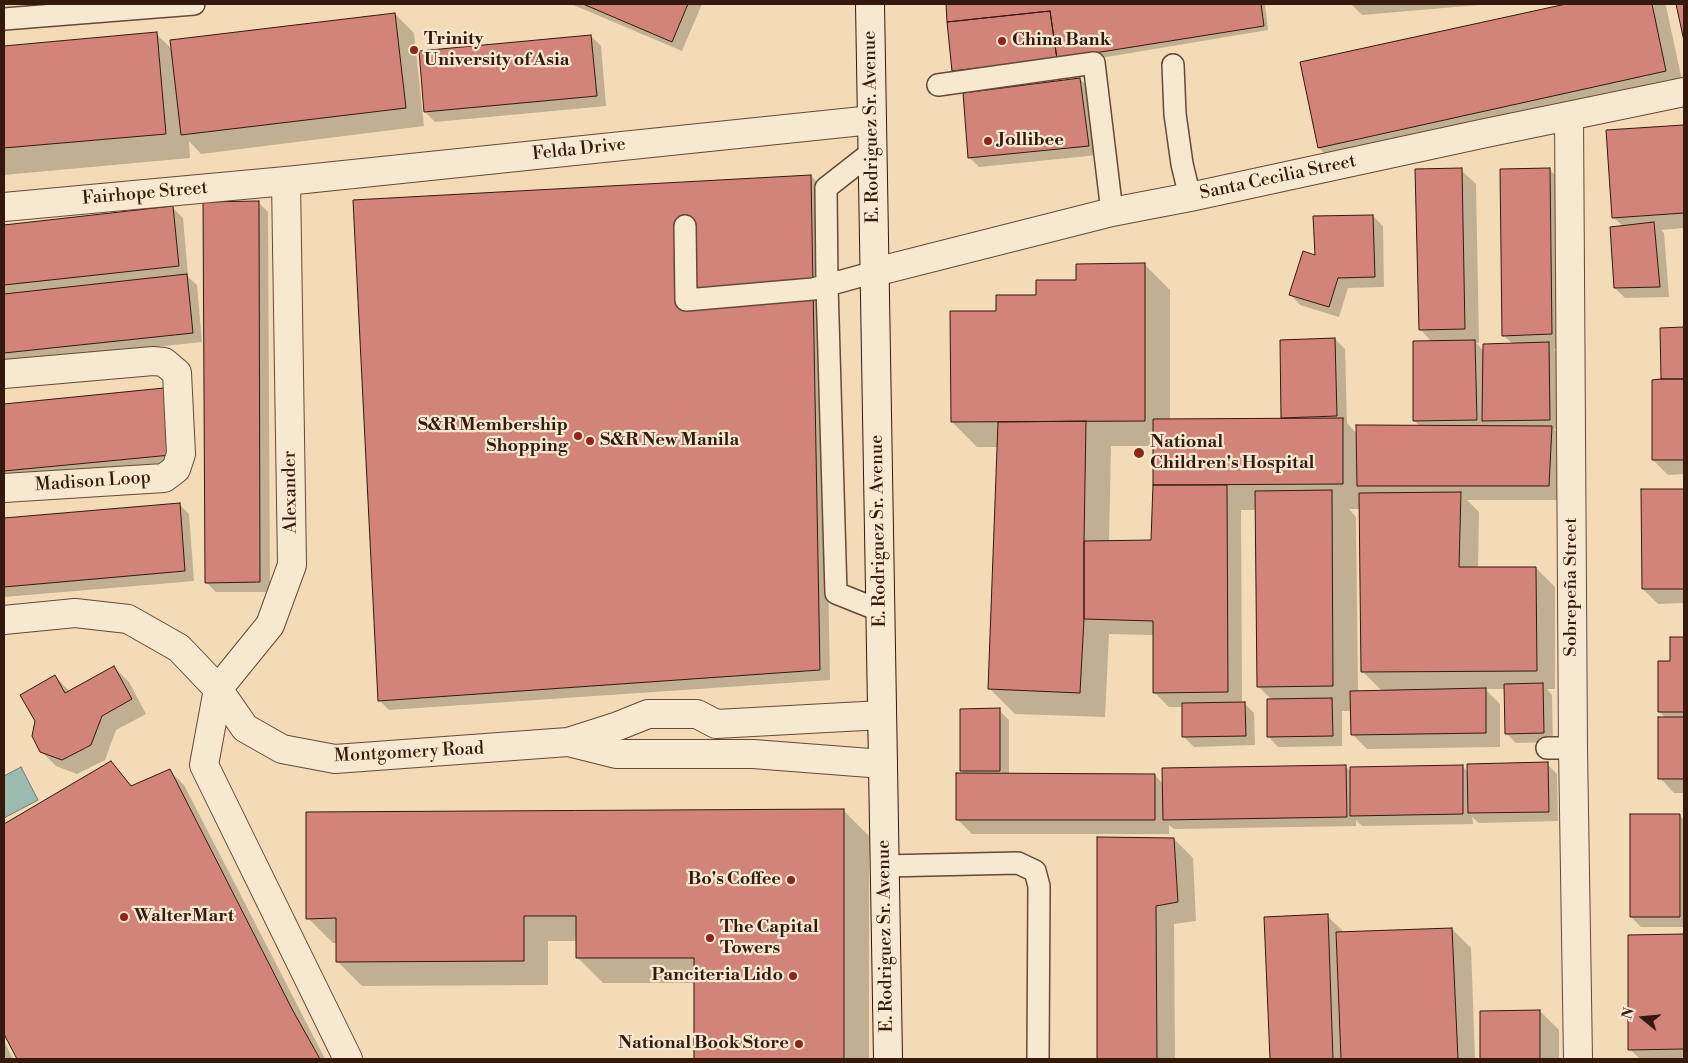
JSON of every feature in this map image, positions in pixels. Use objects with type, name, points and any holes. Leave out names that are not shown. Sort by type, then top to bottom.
[{"type":"street","name":"E. Rodriguez Sr. Avenue","points":[[870,4],[888,1059]]},
{"type":"street","name":"Santa Cecilia Street","points":[[874,272],[1112,212],[1190,198],[1684,92]]},
{"type":"street","name":"Sobrepeña Street","points":[[1569,116],[1560,748],[1578,1059]]},
{"type":"street","name":"Felda Drive","points":[[286,181],[872,120]]},
{"type":"street","name":"Fairhope Street","points":[[4,207],[286,181]]},
{"type":"street","name":"Alexander","points":[[286,181],[292,565],[270,625],[218,689],[204,765],[348,1059]]},
{"type":"street","name":"Madison Loop","points":[[4,374],[153,361],[164,362],[177,373],[181,454],[176,469],[164,478],[4,488]]},
{"type":"street","name":"Montgomery Road","points":[[4,620],[75,614],[128,618],[179,648],[218,689],[245,728],[282,749],[336,760],[568,742],[648,714],[697,714],[716,724],[882,715]]},
{"type":"street","points":[[752,723],[753,754]]},
{"type":"street","name":"Montgomery Road","points":[[568,742],[616,754],[753,754],[883,764]]},
{"type":"lane","points":[[4,19],[194,4]]},
{"type":"lane","points":[[938,85],[1094,63],[1112,212]]},
{"type":"lane","points":[[1173,65],[1182,164],[1190,198]]},
{"type":"lane","points":[[872,152],[826,188],[820,287],[828,594],[881,611]]},
{"type":"lane","points":[[685,226],[686,300],[820,287],[874,272]]},
{"type":"lane","points":[[885,866],[1018,863],[1035,871],[1038,886],[1038,1059]]},
{"type":"water","points":[[21,767],[38,800],[4,818],[4,776]]},
{"type":"building","points":[[583,4],[688,4],[672,42]]},
{"type":"building","points":[[946,4],[1261,4],[1264,26],[1057,59],[1050,11],[947,22]]},
{"type":"building","points":[[1566,4],[1652,4],[1666,71],[1318,148],[1300,62]]},
{"type":"building","points":[[1676,4],[1684,4],[1684,41]]},
{"type":"building","name":"China Bank","points":[[1050,11],[1057,59],[952,71],[947,22]]},
{"type":"building","points":[[395,13],[406,108],[181,135],[170,40]]},
{"type":"building","points":[[157,32],[166,134],[4,148],[4,46]]},
{"type":"building","points":[[591,35],[597,96],[424,112],[419,51]]},
{"type":"building","points":[[1080,78],[1089,146],[968,158],[963,93]]},
{"type":"building","points":[[1684,125],[1684,213],[1612,218],[1606,130]]},
{"type":"building","points":[[1462,168],[1465,329],[1419,330],[1415,169]]},
{"type":"building","points":[[1550,168],[1552,334],[1502,336],[1500,169]]},
{"type":"building","name":"S&R New Manila","points":[[811,175],[820,670],[378,701],[353,200]]},
{"type":"building","points":[[259,201],[260,582],[205,583],[203,202]]},
{"type":"building","points":[[173,206],[179,266],[4,285],[4,225]]},
{"type":"building","points":[[1373,215],[1375,277],[1338,278],[1329,307],[1289,295],[1303,251],[1315,255],[1313,216]]},
{"type":"building","points":[[1654,222],[1660,287],[1614,288],[1610,227]]},
{"type":"building","points":[[1145,263],[1145,421],[951,422],[950,311],[996,311],[996,295],[1036,295],[1036,280],[1076,280],[1076,264]]},
{"type":"building","points":[[187,274],[193,333],[4,353],[4,294]]},
{"type":"building","points":[[1684,327],[1684,379],[1661,379],[1660,328]]},
{"type":"building","points":[[1335,338],[1337,416],[1281,418],[1280,340]]},
{"type":"building","points":[[1475,340],[1477,420],[1413,421],[1413,341]]},
{"type":"building","points":[[1549,342],[1550,420],[1482,421],[1483,344]]},
{"type":"building","points":[[1684,379],[1684,460],[1652,460],[1652,380]]},
{"type":"building","points":[[164,388],[171,455],[4,471],[4,404]]},
{"type":"building","points":[[1343,418],[1343,484],[1153,485],[1153,419]]},
{"type":"building","points":[[1086,421],[1084,619],[1080,693],[988,689],[998,422]]},
{"type":"building","points":[[1356,425],[1552,426],[1549,486],[1357,486]]},
{"type":"building","points":[[1153,485],[1227,485],[1228,692],[1153,693],[1153,621],[1084,619],[1084,541],[1151,540]]},
{"type":"building","points":[[1641,489],[1684,489],[1684,589],[1642,589]]},
{"type":"building","points":[[1332,490],[1333,686],[1257,687],[1255,491]]},
{"type":"building","points":[[1461,492],[1459,567],[1536,567],[1537,671],[1361,672],[1359,493]]},
{"type":"building","points":[[180,503],[185,571],[4,587],[4,518]]},
{"type":"building","points":[[1670,637],[1684,637],[1684,712],[1658,712],[1658,661],[1670,661]]},
{"type":"building","points":[[114,666],[132,699],[102,716],[91,745],[62,760],[40,752],[32,736],[35,721],[20,695],[55,675],[65,693]]},
{"type":"building","points":[[1543,683],[1544,733],[1505,734],[1504,684]]},
{"type":"building","points":[[1486,688],[1486,733],[1351,735],[1350,691]]},
{"type":"building","points":[[1332,698],[1333,736],[1267,737],[1267,699]]},
{"type":"building","points":[[1245,702],[1246,736],[1182,737],[1182,703]]},
{"type":"building","points":[[1000,708],[1000,771],[960,771],[960,709]]},
{"type":"building","points":[[1658,717],[1684,717],[1684,779],[1658,779]]},
{"type":"building","name":"WalterMart","points":[[111,761],[131,786],[170,769],[292,1009],[320,1059],[17,1059],[4,1034],[4,824]]},
{"type":"building","points":[[1548,762],[1549,812],[1468,813],[1467,764]]},
{"type":"building","points":[[1346,765],[1347,817],[1163,820],[1162,768]]},
{"type":"building","points":[[1463,765],[1463,814],[1350,816],[1350,767]]},
{"type":"building","points":[[956,773],[1155,774],[1155,820],[956,820]]},
{"type":"building","name":"The Capital Towers","points":[[844,809],[844,1059],[694,1059],[694,958],[576,958],[576,916],[524,916],[524,961],[336,962],[336,918],[306,919],[306,812]]},
{"type":"building","points":[[1630,814],[1680,814],[1680,917],[1630,917]]},
{"type":"building","points":[[1097,837],[1174,838],[1178,902],[1156,906],[1157,1059],[1097,1059]]},
{"type":"building","points":[[1328,914],[1333,1059],[1270,1059],[1264,917]]},
{"type":"building","points":[[1452,928],[1458,1059],[1341,1059],[1336,932]]},
{"type":"building","points":[[1684,934],[1684,1049],[1628,1050],[1628,935]]},
{"type":"building","points":[[1540,1010],[1540,1059],[1480,1059],[1480,1011]]},
{"type":"place","name":"China Bank","points":[[1002,41]]},
{"type":"place","name":"Trinity University of Asia","points":[[414,50]]},
{"type":"place","name":"Jollibee","points":[[988,141]]},
{"type":"place","name":"S&R Membership Shopping","points":[[578,436]]},
{"type":"place","name":"S&R New Manila","points":[[590,441]]},
{"type":"place","name":"National Children's Hospital","points":[[1139,453]]},
{"type":"place","name":"Bo's Coffee","points":[[791,880]]},
{"type":"place","name":"WalterMart","points":[[124,917]]},
{"type":"place","name":"The Capital Towers","points":[[710,938]]},
{"type":"place","name":"Panciteria Lido","points":[[793,976]]},
{"type":"place","name":"National Book Store","points":[[799,1044]]}]
